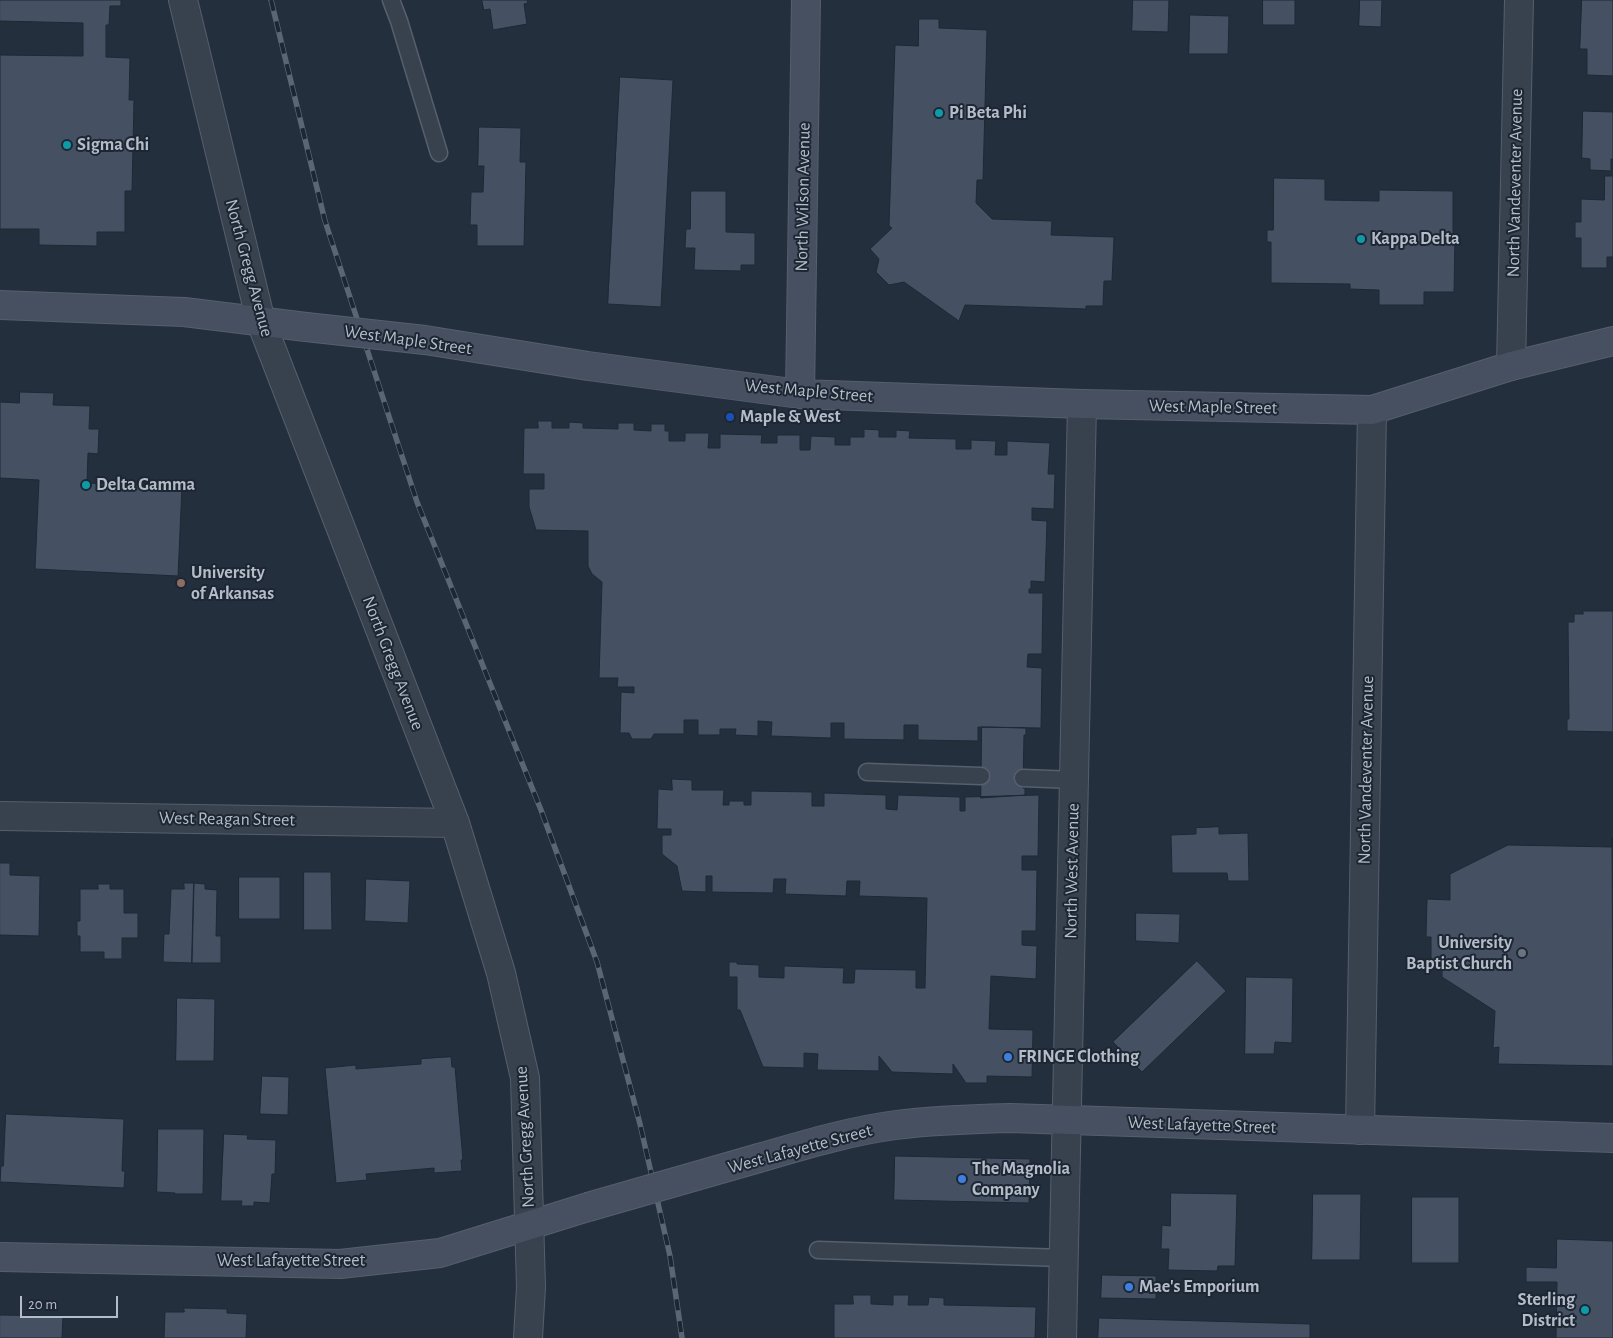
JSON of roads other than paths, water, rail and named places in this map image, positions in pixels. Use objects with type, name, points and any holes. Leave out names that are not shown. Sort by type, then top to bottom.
[{"type":"street","name":"North Gregg Avenue","points":[[183,0],[261,322],[455,823],[501,973],[525,1078],[531,1287],[528,1338]]},
{"type":"street","name":"North Wilson Avenue","points":[[800,394],[806,0]]},
{"type":"street","name":"North Vandeventer Avenue","points":[[1511,366],[1519,0]]},
{"type":"street","name":"West Maple Street","points":[[0,305],[184,312],[424,340],[578,364],[800,394],[1082,404],[1372,410],[1511,366],[1613,341]]},
{"type":"street","name":"North West Avenue","points":[[1062,1338],[1082,404]]},
{"type":"street","name":"North Vandeventer Avenue","points":[[1360,1130],[1372,410]]},
{"type":"street","name":"West Reagan Street","points":[[0,816],[455,823]]},
{"type":"street","name":"West Lafayette Street","points":[[0,1257],[340,1264],[440,1253],[588,1207],[848,1134],[896,1125],[956,1120],[1010,1118],[1613,1138]]},
{"type":"lane","points":[[391,0],[439,153]]},
{"type":"lane","points":[[867,772],[981,776]]},
{"type":"lane","points":[[1023,778],[1074,780]]},
{"type":"lane","points":[[818,1250],[1064,1258]]},
{"type":"railway","points":[[271,0],[325,221],[417,502],[541,810],[597,962],[640,1124],[670,1256],[682,1338]]},
{"type":"place","name":"Pi Beta Phi","points":[[939,113]]},
{"type":"place","name":"Sigma Chi","points":[[67,145]]},
{"type":"place","name":"Kappa Delta","points":[[1361,239]]},
{"type":"place","name":"Maple & West","points":[[730,417]]},
{"type":"place","name":"Delta Gamma","points":[[86,485]]},
{"type":"place","name":"University of Arkansas","points":[[181,583]]},
{"type":"place","name":"University Baptist Church","points":[[1522,953]]},
{"type":"place","name":"FRINGE Clothing","points":[[1008,1057]]},
{"type":"place","name":"The Magnolia Company","points":[[962,1179]]},
{"type":"place","name":"Mae's Emporium","points":[[1129,1287]]},
{"type":"place","name":"Sterling District","points":[[1585,1310]]}]
